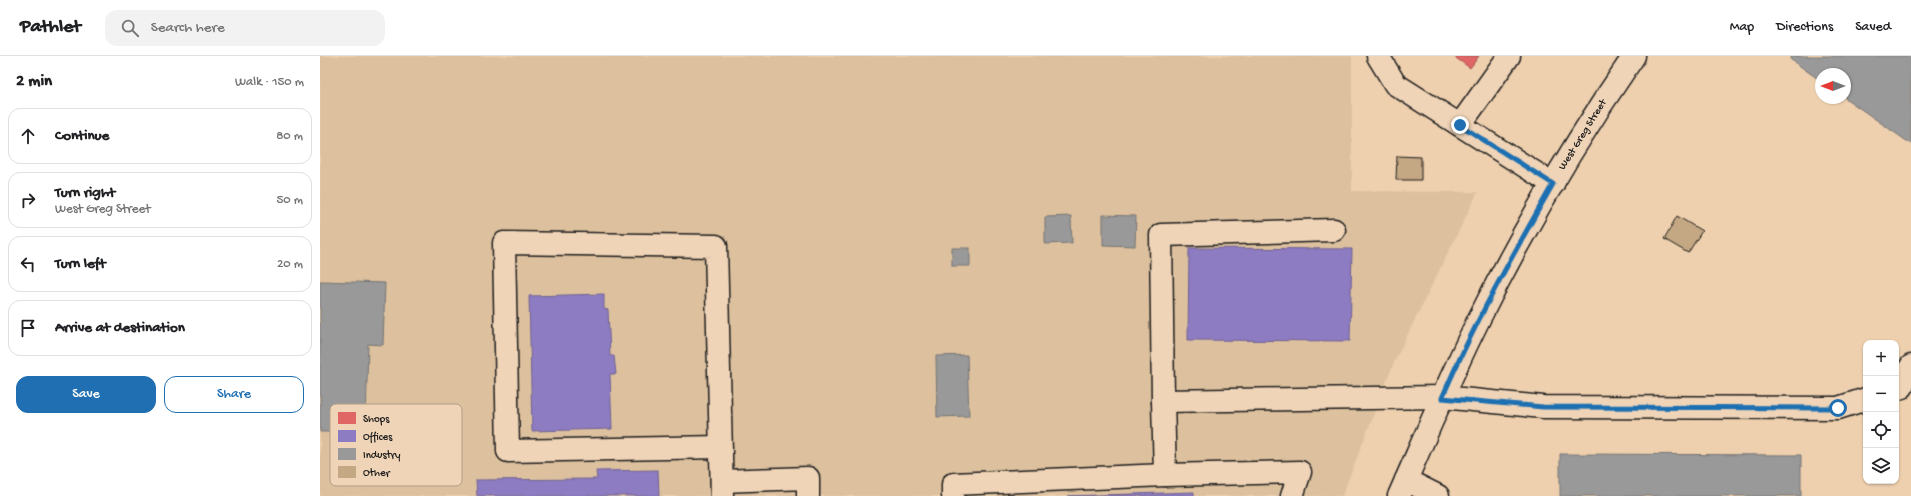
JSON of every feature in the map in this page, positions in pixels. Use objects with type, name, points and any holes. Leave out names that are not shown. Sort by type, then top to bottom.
[{"type":"main road","points":[[1378,56],[1396,84],[1553,184]]},
{"type":"main road","points":[[1460,125],[1509,56]]},
{"type":"main road","name":"West Greg Street","points":[[1403,488],[1442,398],[1479,319],[1512,256],[1591,120],[1634,56]]},
{"type":"main road","points":[[1165,475],[1161,235],[1334,230]]},
{"type":"main road","points":[[721,447],[508,451],[504,243],[716,246],[721,447],[722,489],[808,478],[808,496]]},
{"type":"main road","points":[[1899,388],[1902,387],[1911,366]]},
{"type":"main road","points":[[1163,401],[1442,398],[1567,408],[1838,408],[1863,400]]},
{"type":"main road","points":[[953,496],[953,484],[1165,475],[1300,472],[1292,496]]},
{"type":"main road","points":[[1403,488],[1438,496]]},
{"type":"shaded area","points":[[320,56],[1352,56],[1352,191],[1478,192],[1395,360],[1342,496],[320,496]]},
{"type":"building: Shops","points":[[1453,56],[1479,56],[1470,68]]},
{"type":"building: Offices","points":[[1189,248],[1352,249],[1350,341],[1188,340]]},
{"type":"building: Offices","points":[[604,294],[604,309],[608,310],[610,356],[614,356],[616,374],[610,374],[612,429],[532,431],[529,296]]},
{"type":"building: Offices","points":[[658,470],[659,496],[477,496],[476,480],[597,479],[596,471]]},
{"type":"building: Offices","points":[[1194,492],[1194,496],[1068,496]]},
{"type":"building: Industry","points":[[1792,56],[1911,56],[1911,144],[1851,102],[1851,68],[1815,68],[1815,77],[1790,59]]},
{"type":"building: Industry","points":[[1103,215],[1136,216],[1135,246],[1103,245]]},
{"type":"building: Industry","points":[[1071,216],[1072,243],[1045,244],[1045,217]]},
{"type":"building: Industry","points":[[952,248],[970,248],[970,266],[952,266]]},
{"type":"building: Industry","points":[[320,281],[385,283],[383,345],[368,344],[366,404],[330,404],[330,432],[320,432]]},
{"type":"building: Industry","points":[[967,355],[969,416],[937,417],[936,356]]},
{"type":"building: Industry","points":[[1560,454],[1801,455],[1801,496],[1560,496]]},
{"type":"building: Other","points":[[1397,156],[1421,157],[1421,180],[1396,180]]},
{"type":"building: Other","points":[[1677,216],[1702,231],[1688,253],[1664,239]]},
{"type":"route","points":[[1460,125],[1553,184],[1512,256],[1479,319],[1442,398],[1543,407],[1838,408]]}]
